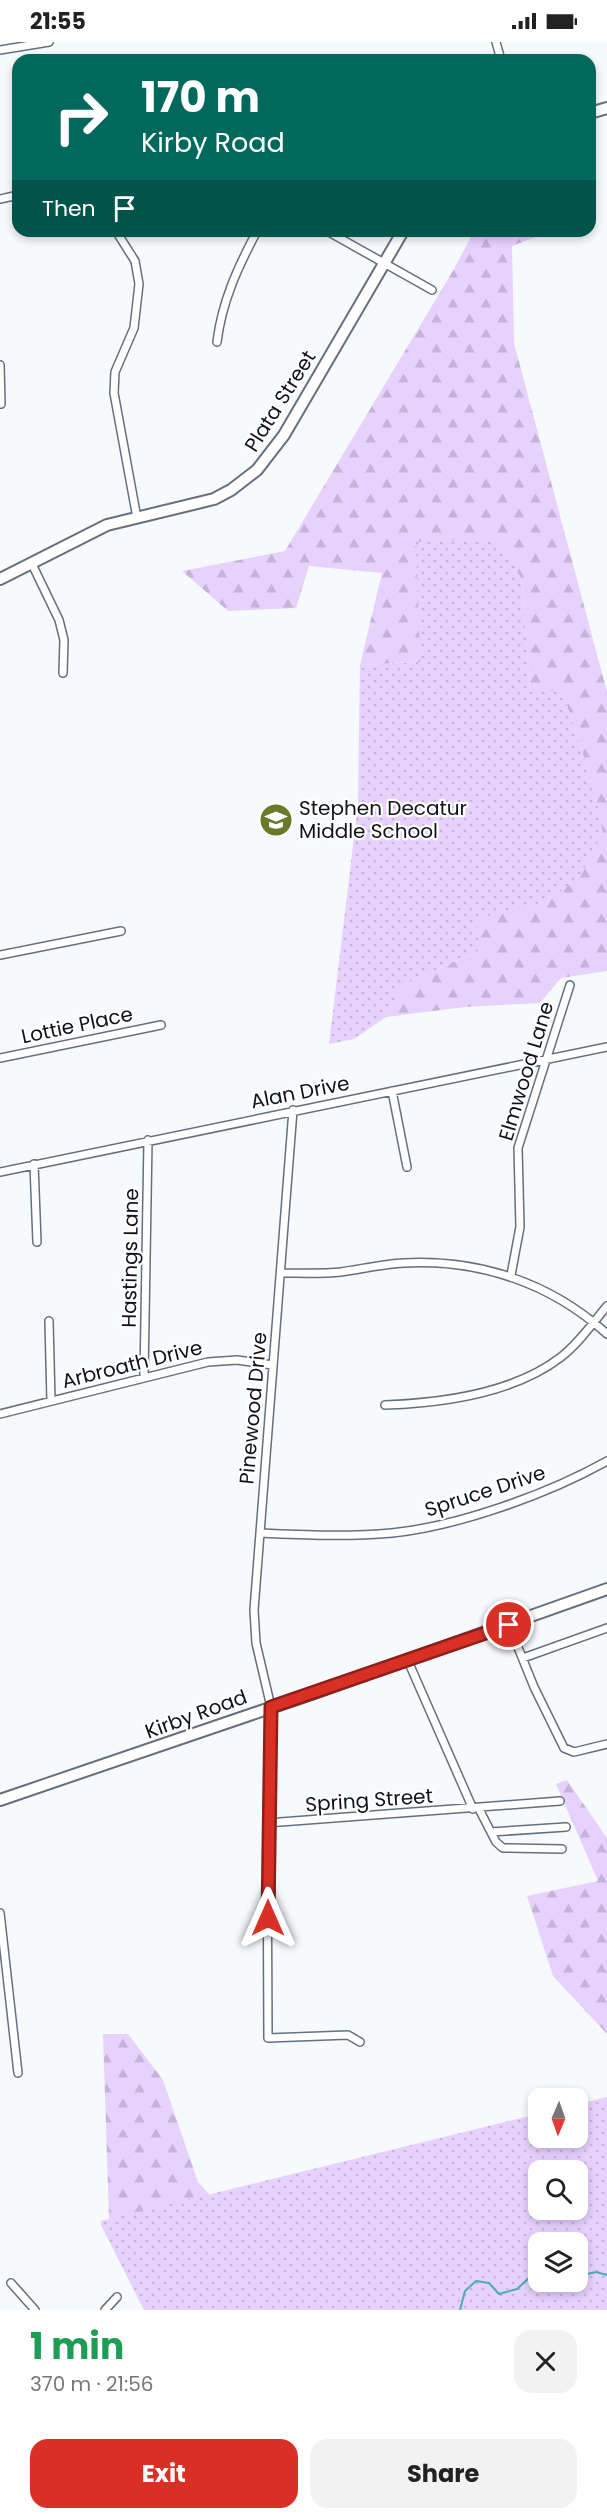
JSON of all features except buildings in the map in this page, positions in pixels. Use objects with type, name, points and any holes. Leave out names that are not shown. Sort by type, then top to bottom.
[{"type":"main road","name":"Plata Street","points":[[0,579],[89,533],[136,518],[214,499],[231,490],[260,467],[284,435],[399,237]]},
{"type":"main road","name":"Kirby Road","points":[[0,1800],[509,1625],[607,1589]]},
{"type":"street","points":[[0,50],[49,42]]},
{"type":"street","points":[[120,237],[135,261],[139,284],[136,318],[115,372],[114,393],[136,518]]},
{"type":"street","points":[[217,342],[223,306],[234,277],[254,237]]},
{"type":"street","points":[[337,237],[432,290]]},
{"type":"street","points":[[0,365],[1,404]]},
{"type":"street","points":[[31,562],[59,620],[64,640],[63,673]]},
{"type":"street","points":[[0,955],[121,932]]},
{"type":"street","name":"Elmwood Lane","points":[[511,1275],[520,1227],[518,1148],[570,985]]},
{"type":"street","name":"Lottie Place","points":[[0,1058],[161,1025]]},
{"type":"street","name":"Alan Drive","points":[[0,1172],[607,1047]]},
{"type":"street","points":[[392,1091],[407,1167]]},
{"type":"street","name":"Pinewood Drive","points":[[293,1110],[255,1624],[261,1669],[271,1707],[267,1823],[268,2038],[348,2035],[360,2042]]},
{"type":"street","name":"Hastings Lane","points":[[144,1377],[148,1140]]},
{"type":"street","points":[[34,1164],[37,1242]]},
{"type":"street","points":[[281,1273],[335,1273],[421,1262],[466,1265],[511,1275],[549,1293],[594,1322],[607,1334]]},
{"type":"street","points":[[385,1405],[466,1396],[521,1379],[560,1358],[607,1306]]},
{"type":"street","points":[[49,1321],[51,1401]]},
{"type":"street","name":"Arbroath Drive","points":[[0,1414],[218,1360],[273,1365]]},
{"type":"street","name":"Spruce Drive","points":[[260,1533],[357,1535],[424,1528],[456,1521],[531,1495],[607,1461]]},
{"type":"street","points":[[509,1625],[564,1748],[574,1752],[607,1744]]},
{"type":"street","points":[[523,1658],[607,1628]]},
{"type":"street","points":[[408,1660],[476,1809],[498,1846],[502,1848],[562,1849]]},
{"type":"street","name":"Spring Street","points":[[267,1823],[560,1801]]},
{"type":"street","points":[[491,1832],[566,1827]]},
{"type":"street","points":[[0,1913],[18,2073]]},
{"type":"street","points":[[11,2283],[35,2310]]},
{"type":"street","points":[[105,2310],[117,2297]]},
{"type":"green space","points":[[471,237],[536,237],[512,246],[514,343],[607,692],[607,971],[561,978],[540,1003],[465,1007],[386,1017],[402,985],[480,950],[474,919],[549,901],[581,875],[602,832],[594,788],[562,690],[530,693],[522,582],[420,662],[360,665],[382,573],[309,566],[296,608],[228,611],[182,571],[285,551],[454,269]]},
{"type":"green space","points":[[490,539],[514,558],[522,582],[530,692],[562,690],[594,788],[603,832],[581,875],[549,901],[475,919],[480,950],[402,985],[386,1017],[354,1039],[329,1044],[358,805],[360,665],[420,662],[416,542]]},
{"type":"green space","points":[[567,1780],[607,1838],[607,2034],[553,1976],[527,1896],[598,1881],[556,1784]]},
{"type":"green space","points":[[103,2034],[128,2034],[163,2080],[198,2182],[218,2204],[528,2209],[528,2220],[582,2220],[587,2232],[528,2232],[528,2287],[151,2295],[109,2218]]},
{"type":"green space","points":[[607,2097],[607,2310],[144,2310],[101,2221],[528,2116],[528,2148],[588,2148],[588,2102]]},
{"type":"green space","points":[[588,2236],[607,2285],[588,2285]]},
{"type":"waterway","points":[[588,2274],[596,2272],[607,2275]]},
{"type":"waterway","points":[[460,2310],[465,2291],[476,2281],[489,2283],[499,2294],[517,2289],[528,2279]]},
{"type":"place","name":"Stephen Decatur Middle School","points":[[276,820]]},
{"type":"route","points":[[268,1918],[267,1823],[271,1707],[509,1625]]}]
